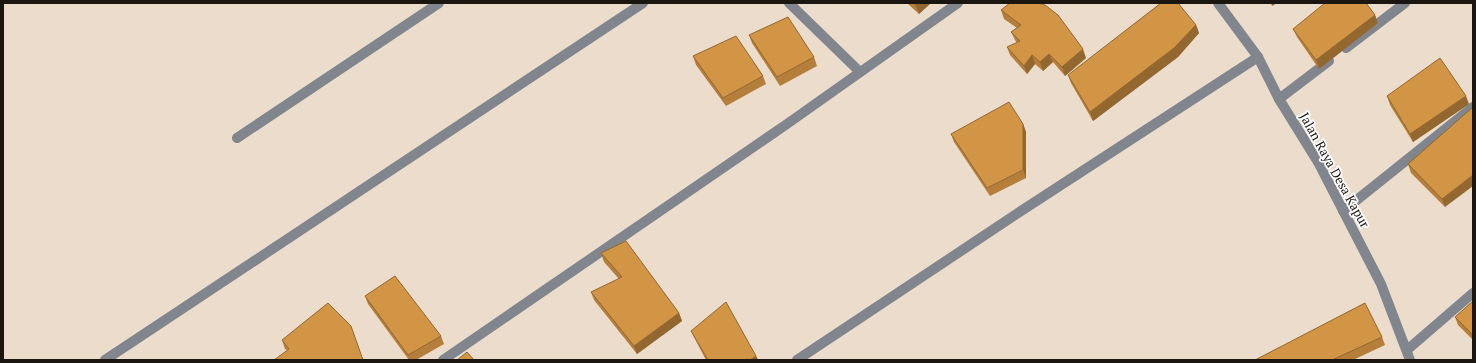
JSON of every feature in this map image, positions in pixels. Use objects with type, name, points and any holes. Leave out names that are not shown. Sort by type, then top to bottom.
[{"type":"street","points":[[237,138],[439,3]]},
{"type":"street","points":[[105,360],[643,3]]},
{"type":"street","points":[[789,3],[860,72]]},
{"type":"street","points":[[443,360],[958,3]]},
{"type":"street","name":"Jalan Raya Desa Kapur","points":[[1218,3],[1258,57],[1279,99],[1318,162],[1381,284],[1408,355]]},
{"type":"street","points":[[1279,99],[1405,3]]},
{"type":"street","points":[[797,360],[1060,185],[1258,57]]},
{"type":"street","points":[[1343,211],[1473,107]]},
{"type":"street","points":[[1408,355],[1473,293]]},
{"type":"building","points":[[1010,3],[1038,3],[1045,5],[1058,15],[1083,49],[1062,67],[1049,54],[1040,62],[1032,55],[1024,66],[1007,47],[1020,41],[1011,32],[1021,25],[1001,10]]},
{"type":"building","points":[[1161,3],[1178,3],[1196,25],[1174,48],[1090,112],[1068,75]]},
{"type":"building","points":[[1325,3],[1366,3],[1375,15],[1316,60],[1293,29]]},
{"type":"building","points":[[788,17],[814,57],[777,77],[749,35]]},
{"type":"building","points":[[736,36],[763,76],[723,98],[693,56]]},
{"type":"building","points":[[1440,58],[1466,96],[1410,134],[1387,96]]},
{"type":"building","points":[[1009,102],[1023,124],[1023,170],[987,188],[951,134]]},
{"type":"building","points":[[1473,107],[1473,175],[1442,199],[1408,164]]},
{"type":"building","points":[[626,241],[679,313],[634,346],[591,292],[622,277],[601,253]]},
{"type":"building","points":[[395,276],[441,336],[408,355],[365,296]]},
{"type":"building","points":[[1473,301],[1473,335],[1455,317]]},
{"type":"building","points":[[726,302],[756,356],[750,360],[708,360],[691,331]]},
{"type":"building","points":[[328,303],[351,326],[363,360],[274,360],[289,349],[282,340]]},
{"type":"building","points":[[1365,303],[1382,337],[1332,360],[1255,360]]},
{"type":"building","points":[[467,352],[474,360],[457,360]]}]
